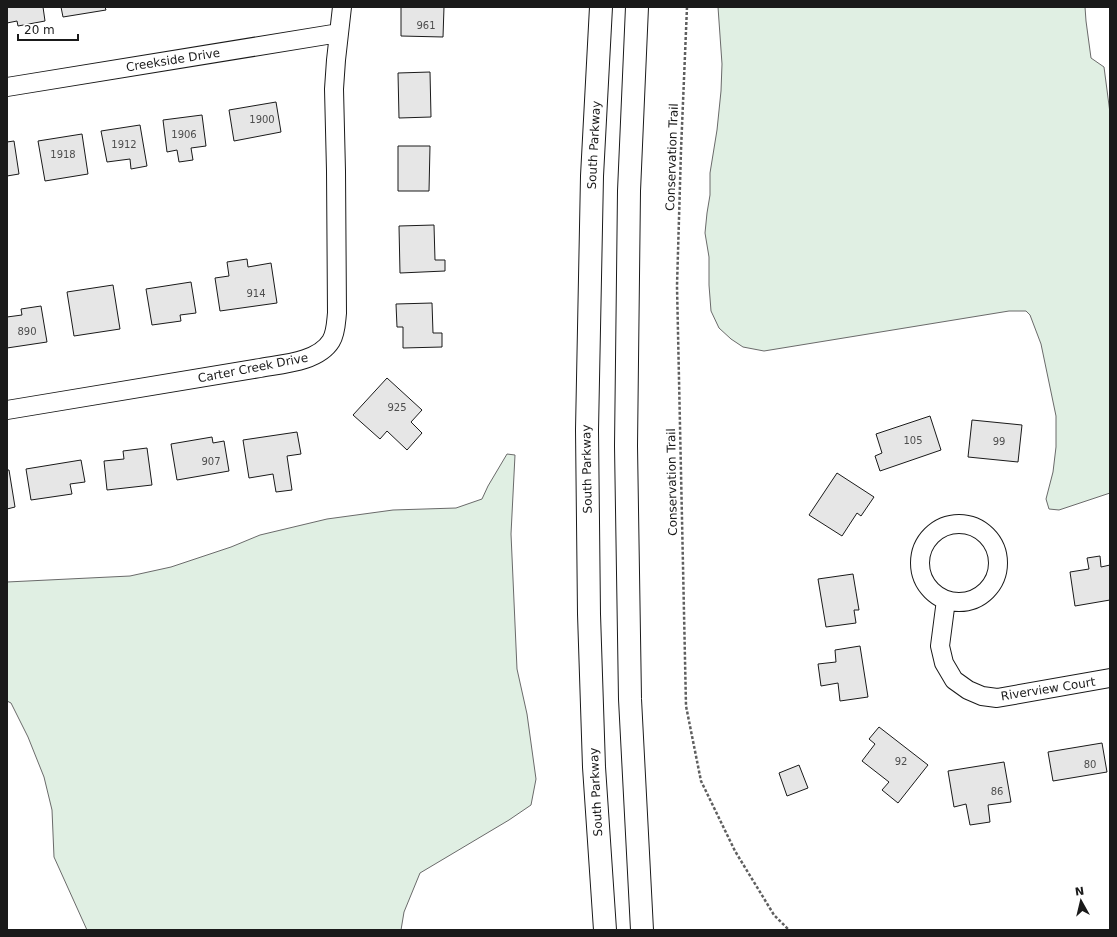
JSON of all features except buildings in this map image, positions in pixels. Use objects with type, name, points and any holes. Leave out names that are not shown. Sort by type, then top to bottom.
[{"type":"main road","name":"South Parkway","points":[[601,7],[592,176],[587,430],[589,614],[594,767],[605,930]]},
{"type":"main road","points":[[637,7],[629,192],[626,446],[630,699],[642,928]]},
{"type":"street","name":"Carter Creek Drive","points":[[7,410],[296,362],[313,356],[327,345],[334,334],[338,299],[334,89],[342,7]]},
{"type":"street","name":"Creekside Drive","points":[[7,87],[339,33]]},
{"type":"street","points":[[958,524],[968,525],[987,536],[995,547],[998,564],[996,577],[989,588],[979,597],[966,602],[946,600],[930,590],[923,578],[920,565],[922,552],[928,540],[937,531],[945,527],[958,524]]},
{"type":"street","name":"Riverview Court","points":[[946,600],[940,646],[944,663],[954,680],[968,690],[982,696],[997,698],[1110,678]]},
{"type":"path","name":"Conservation Trail","points":[[687,7],[677,286],[686,706],[701,781],[735,851],[774,914],[788,930]]},
{"type":"green space","points":[[718,7],[1085,7],[1091,58],[1104,67],[1110,113],[1110,493],[1059,510],[1049,509],[1046,499],[1053,472],[1056,447],[1056,416],[1041,344],[1030,315],[1026,311],[1009,311],[764,351],[743,347],[719,328],[711,311],[709,257],[705,233],[710,195],[710,173],[717,130],[721,91],[722,64]]},
{"type":"green space","points":[[507,454],[515,455],[511,534],[517,669],[527,714],[536,779],[531,805],[509,820],[420,873],[404,912],[401,930],[87,930],[54,857],[52,810],[44,777],[28,737],[11,703],[7,701],[7,582],[130,576],[171,567],[231,547],[260,535],[327,519],[393,510],[456,508],[482,499]]}]
